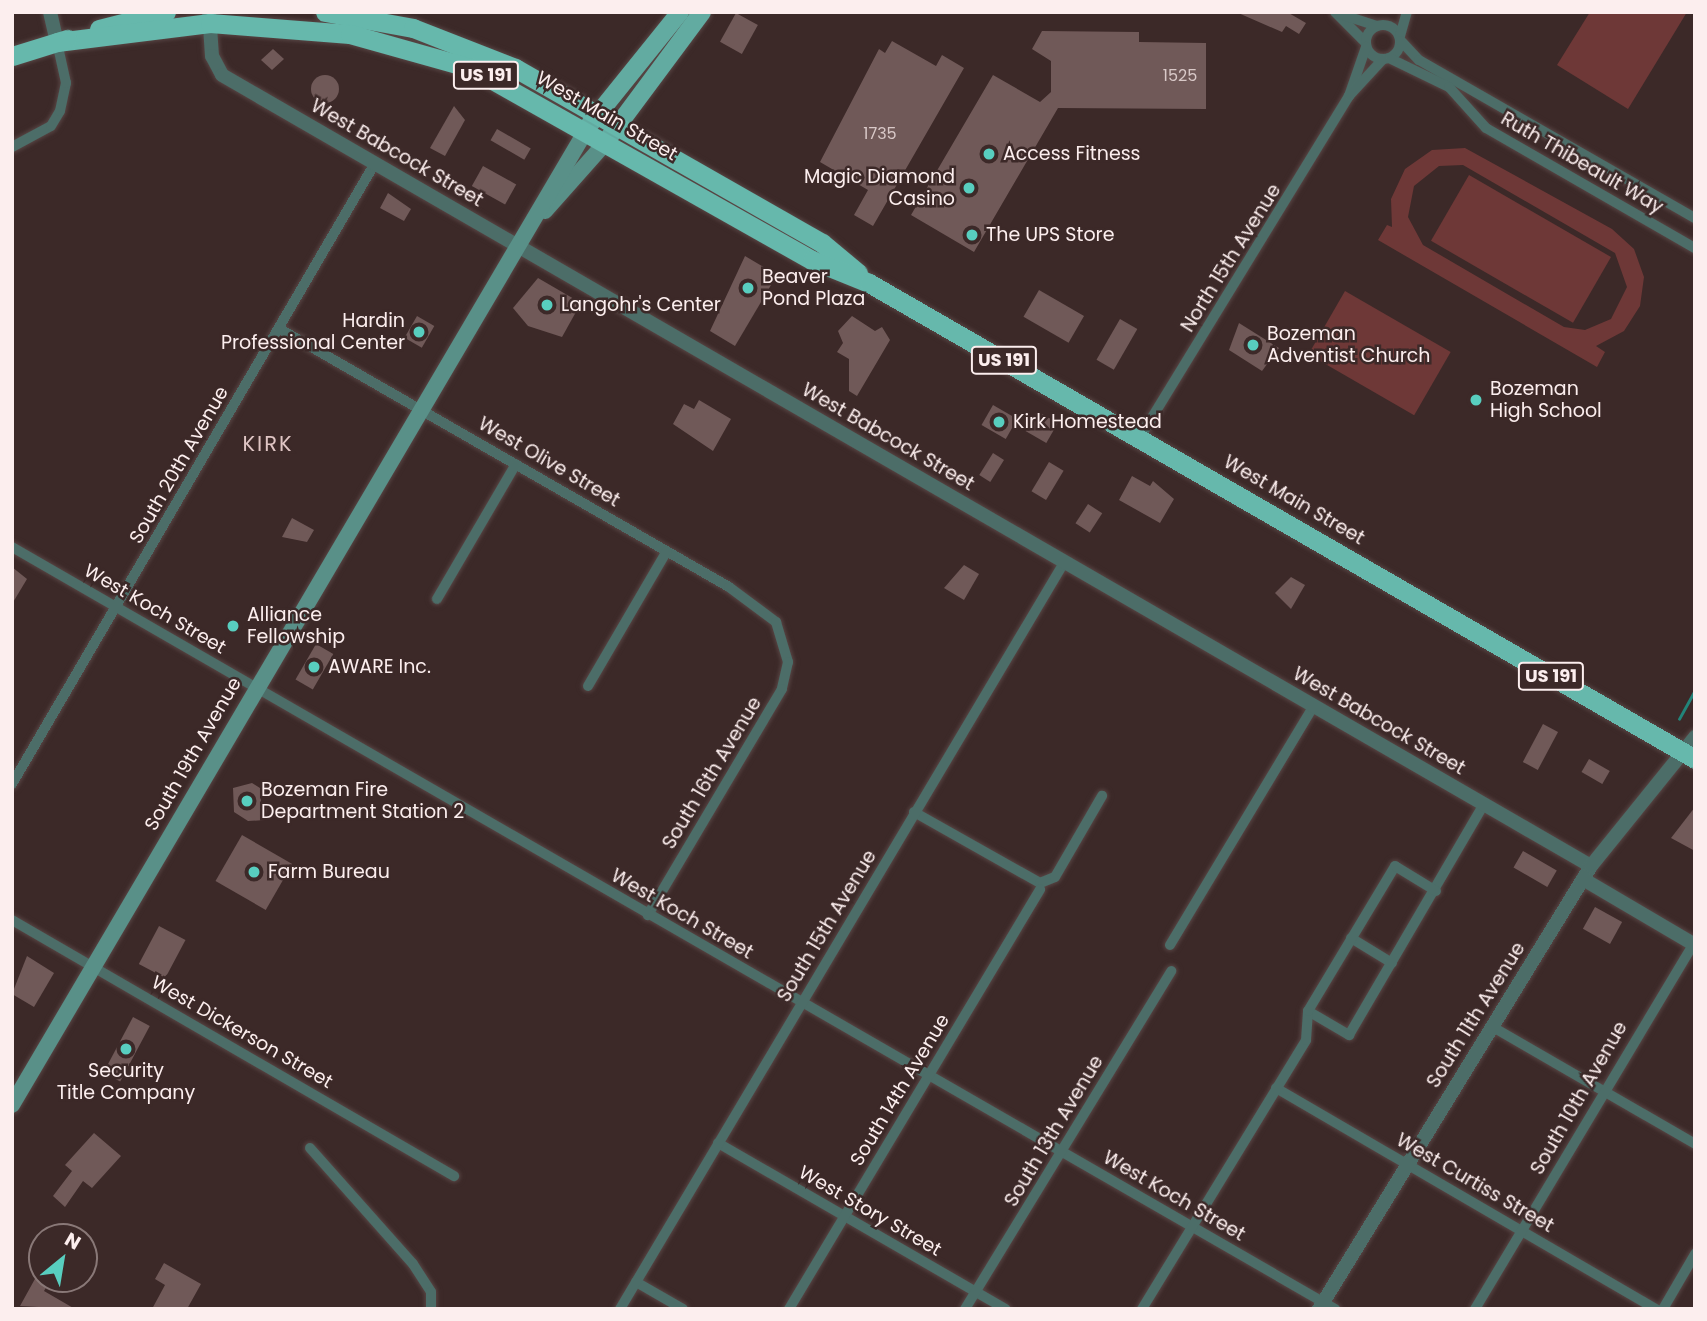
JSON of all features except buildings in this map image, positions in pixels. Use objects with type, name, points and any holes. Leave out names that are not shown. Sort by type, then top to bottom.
[{"type":"highway","name":"West Main Street","points":[[12,56],[166,12]]},
{"type":"highway","name":"West Main Street","points":[[325,12],[353,14],[478,51],[598,112],[822,243],[869,282]]},
{"type":"highway","name":"West Main Street","points":[[57,43],[209,18],[350,34],[407,47],[471,68],[587,130],[812,261],[869,282],[1691,749]]},
{"type":"main road","name":"South 19th Avenue","points":[[12,1105],[515,244],[598,112],[680,12]]},
{"type":"main road","name":"South 19th Avenue","points":[[515,244],[606,142],[702,12]]},
{"type":"street","points":[[12,147],[51,126],[60,111],[66,83],[50,12]]},
{"type":"street","points":[[1380,25],[1405,12]]},
{"type":"street","points":[[1400,38],[1405,12]]},
{"type":"street","name":"Ruth Thibeault Way","points":[[1336,13],[1380,25],[1400,38],[1419,60],[1695,218]]},
{"type":"street","name":"Ruth Thibeault Way","points":[[1336,13],[1366,44],[1386,59],[1449,87],[1486,128],[1695,248]]},
{"type":"street","name":"West Babcock Street","points":[[209,18],[212,56],[222,75],[1591,866]]},
{"type":"street","name":"North 15th Avenue","points":[[1140,437],[1349,96],[1366,44],[1380,25]]},
{"type":"street","name":"North 15th Avenue","points":[[1349,96],[1386,59],[1400,38]]},
{"type":"street","name":"South 20th Avenue","points":[[12,784],[375,163]]},
{"type":"street","name":"West Olive Street","points":[[279,328],[756,603],[786,643]]},
{"type":"street","points":[[437,599],[516,464]]},
{"type":"street","name":"West Koch Street","points":[[12,547],[1193,1227],[1326,1307]]},
{"type":"street","points":[[589,687],[667,551]]},
{"type":"street","name":"South 15th Avenue","points":[[620,1309],[1065,562]]},
{"type":"street","name":"South 16th Avenue","points":[[648,915],[782,689],[786,643]]},
{"type":"street","points":[[1170,945],[1314,705]]},
{"type":"street","name":"South 11th Avenue","points":[[1326,1307],[1408,1164],[1591,866],[1691,749]]},
{"type":"street","points":[[914,813],[1040,883],[1055,877],[1102,796]]},
{"type":"street","points":[[1308,1011],[1349,1035],[1436,891],[1484,804]]},
{"type":"street","points":[[1142,1309],[1306,1040],[1308,1011],[1395,866],[1436,891]]},
{"type":"street","points":[[1583,879],[1694,944]]},
{"type":"street","name":"South 14th Avenue","points":[[789,1309],[1041,889]]},
{"type":"street","name":"West Dickerson Street","points":[[12,920],[454,1176]]},
{"type":"street","points":[[1351,938],[1392,963]]},
{"type":"street","name":"South 10th Avenue","points":[[1475,1309],[1694,944]]},
{"type":"street","name":"South 13th Avenue","points":[[965,1309],[1171,971]]},
{"type":"street","points":[[1491,1026],[1695,1143]]},
{"type":"street","name":"West Curtiss Street","points":[[1276,1088],[1656,1309]]},
{"type":"street","name":"West Story Street","points":[[718,1143],[1005,1309]]},
{"type":"street","points":[[310,1148],[413,1264],[431,1292],[431,1309]]},
{"type":"street","points":[[1662,1309],[1695,1254]]},
{"type":"street","points":[[636,1282],[682,1309]]},
{"type":"shaded area","points":[[1590,12],[1687,12],[1628,109],[1557,65]]},
{"type":"shaded area","points":[[1465,148],[1612,229],[1634,249],[1644,277],[1640,306],[1624,331],[1596,346],[1605,352],[1597,367],[1378,240],[1387,225],[1392,227],[1391,199],[1405,169],[1432,150]],"holes":[[[1463,165],[1615,253],[1627,287],[1611,319],[1585,330],[1564,327],[1423,245],[1408,217],[1414,186],[1439,166]]]},
{"type":"shaded area","points":[[1469,175],[1611,257],[1573,323],[1431,241]]},
{"type":"shaded area","points":[[1345,291],[1451,352],[1414,415],[1308,354]]},
{"type":"waterway","points":[[1679,719],[1695,690]]},
{"type":"place","name":"Access Fitness","points":[[989,154]]},
{"type":"place","name":"Magic Diamond Casino","points":[[969,188]]},
{"type":"place","name":"The UPS Store","points":[[972,235]]},
{"type":"place","name":"Beaver Pond Plaza","points":[[748,288]]},
{"type":"place","name":"Langohr's Center","points":[[547,305]]},
{"type":"place","name":"Hardin Professional Center","points":[[419,332]]},
{"type":"place","name":"Bozeman Adventist Church","points":[[1253,345]]},
{"type":"place","name":"Bozeman High School","points":[[1476,400]]},
{"type":"place","name":"Kirk Homestead","points":[[999,422]]},
{"type":"place","name":"Alliance Fellowship","points":[[233,626]]},
{"type":"place","name":"AWARE Inc.","points":[[314,667]]},
{"type":"place","name":"Bozeman Fire Department Station 2","points":[[247,801]]},
{"type":"place","name":"Farm Bureau","points":[[254,872]]},
{"type":"place","name":"Security Title Company","points":[[126,1049]]},
{"type":"district","name":"KIRK","points":[[268,444]]}]
